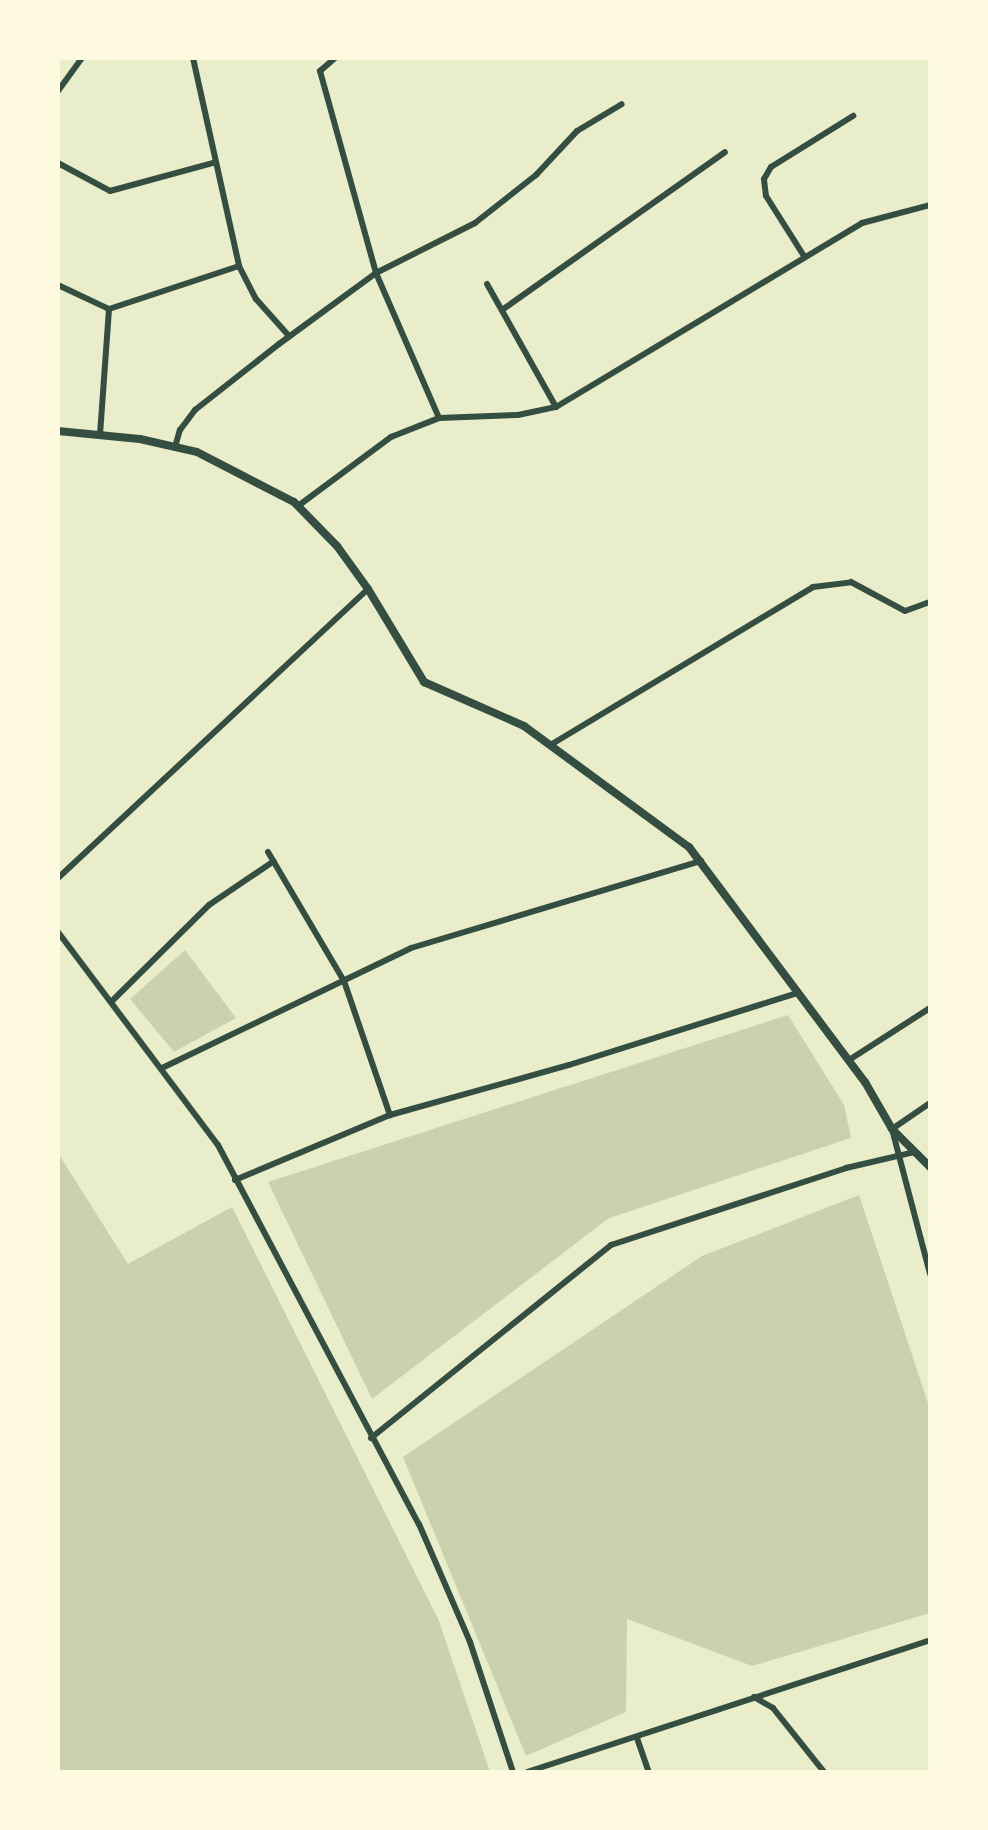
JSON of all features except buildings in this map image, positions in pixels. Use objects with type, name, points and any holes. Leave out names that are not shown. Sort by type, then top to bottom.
[{"type":"street","points":[[58,92],[82,58]]},
{"type":"street","points":[[193,58],[213,163],[239,266],[256,299],[289,336]]},
{"type":"street","points":[[335,58],[320,71],[376,272],[439,418]]},
{"type":"street","points":[[175,448],[180,430],[195,410],[289,336],[376,272],[475,223],[536,175],[577,131],[622,104]]},
{"type":"street","points":[[804,256],[766,196],[765,175],[853,116]]},
{"type":"street","points":[[502,310],[725,152]]},
{"type":"street","points":[[58,163],[110,191],[213,163]]},
{"type":"street","points":[[298,506],[391,437],[439,418],[518,415],[556,407],[862,223],[930,205]]},
{"type":"street","points":[[58,285],[109,310],[239,266]]},
{"type":"street","points":[[487,284],[556,407]]},
{"type":"street","points":[[100,434],[109,310]]},
{"type":"street","points":[[58,431],[100,434],[175,448],[245,474],[298,506],[368,589],[424,682],[499,713],[552,744],[659,823],[702,861],[849,1060],[892,1128],[930,1167]]},
{"type":"street","points":[[552,744],[813,587],[851,582],[905,611],[930,602]]},
{"type":"street","points":[[58,878],[368,589]]},
{"type":"street","points":[[268,852],[344,982],[390,1115]]},
{"type":"street","points":[[110,1002],[209,905],[274,861]]},
{"type":"street","points":[[162,1068],[412,948],[702,861]]},
{"type":"street","points":[[58,932],[218,1145],[419,1524],[462,1625],[513,1772]]},
{"type":"street","points":[[235,1180],[390,1115],[568,1066],[798,993]]},
{"type":"street","points":[[849,1060],[930,1008]]},
{"type":"street","points":[[892,1128],[930,1103]]},
{"type":"street","points":[[892,1128],[896,1159],[930,1274]]},
{"type":"street","points":[[371,1438],[611,1244],[846,1168],[916,1152]]},
{"type":"street","points":[[527,1772],[930,1640]]},
{"type":"street","points":[[752,1696],[773,1708],[824,1772]]},
{"type":"street","points":[[637,1738],[648,1772]]},
{"type":"green space","points":[[185,950],[236,1018],[174,1052],[130,999]]},
{"type":"green space","points":[[788,1015],[844,1105],[851,1138],[609,1218],[372,1399],[268,1182]]},
{"type":"green space","points":[[58,1153],[128,1264],[232,1207],[439,1621],[490,1772],[58,1772]]},
{"type":"green space","points":[[859,1195],[930,1409],[930,1613],[752,1666],[627,1619],[626,1712],[526,1756],[403,1457],[702,1256]]}]
